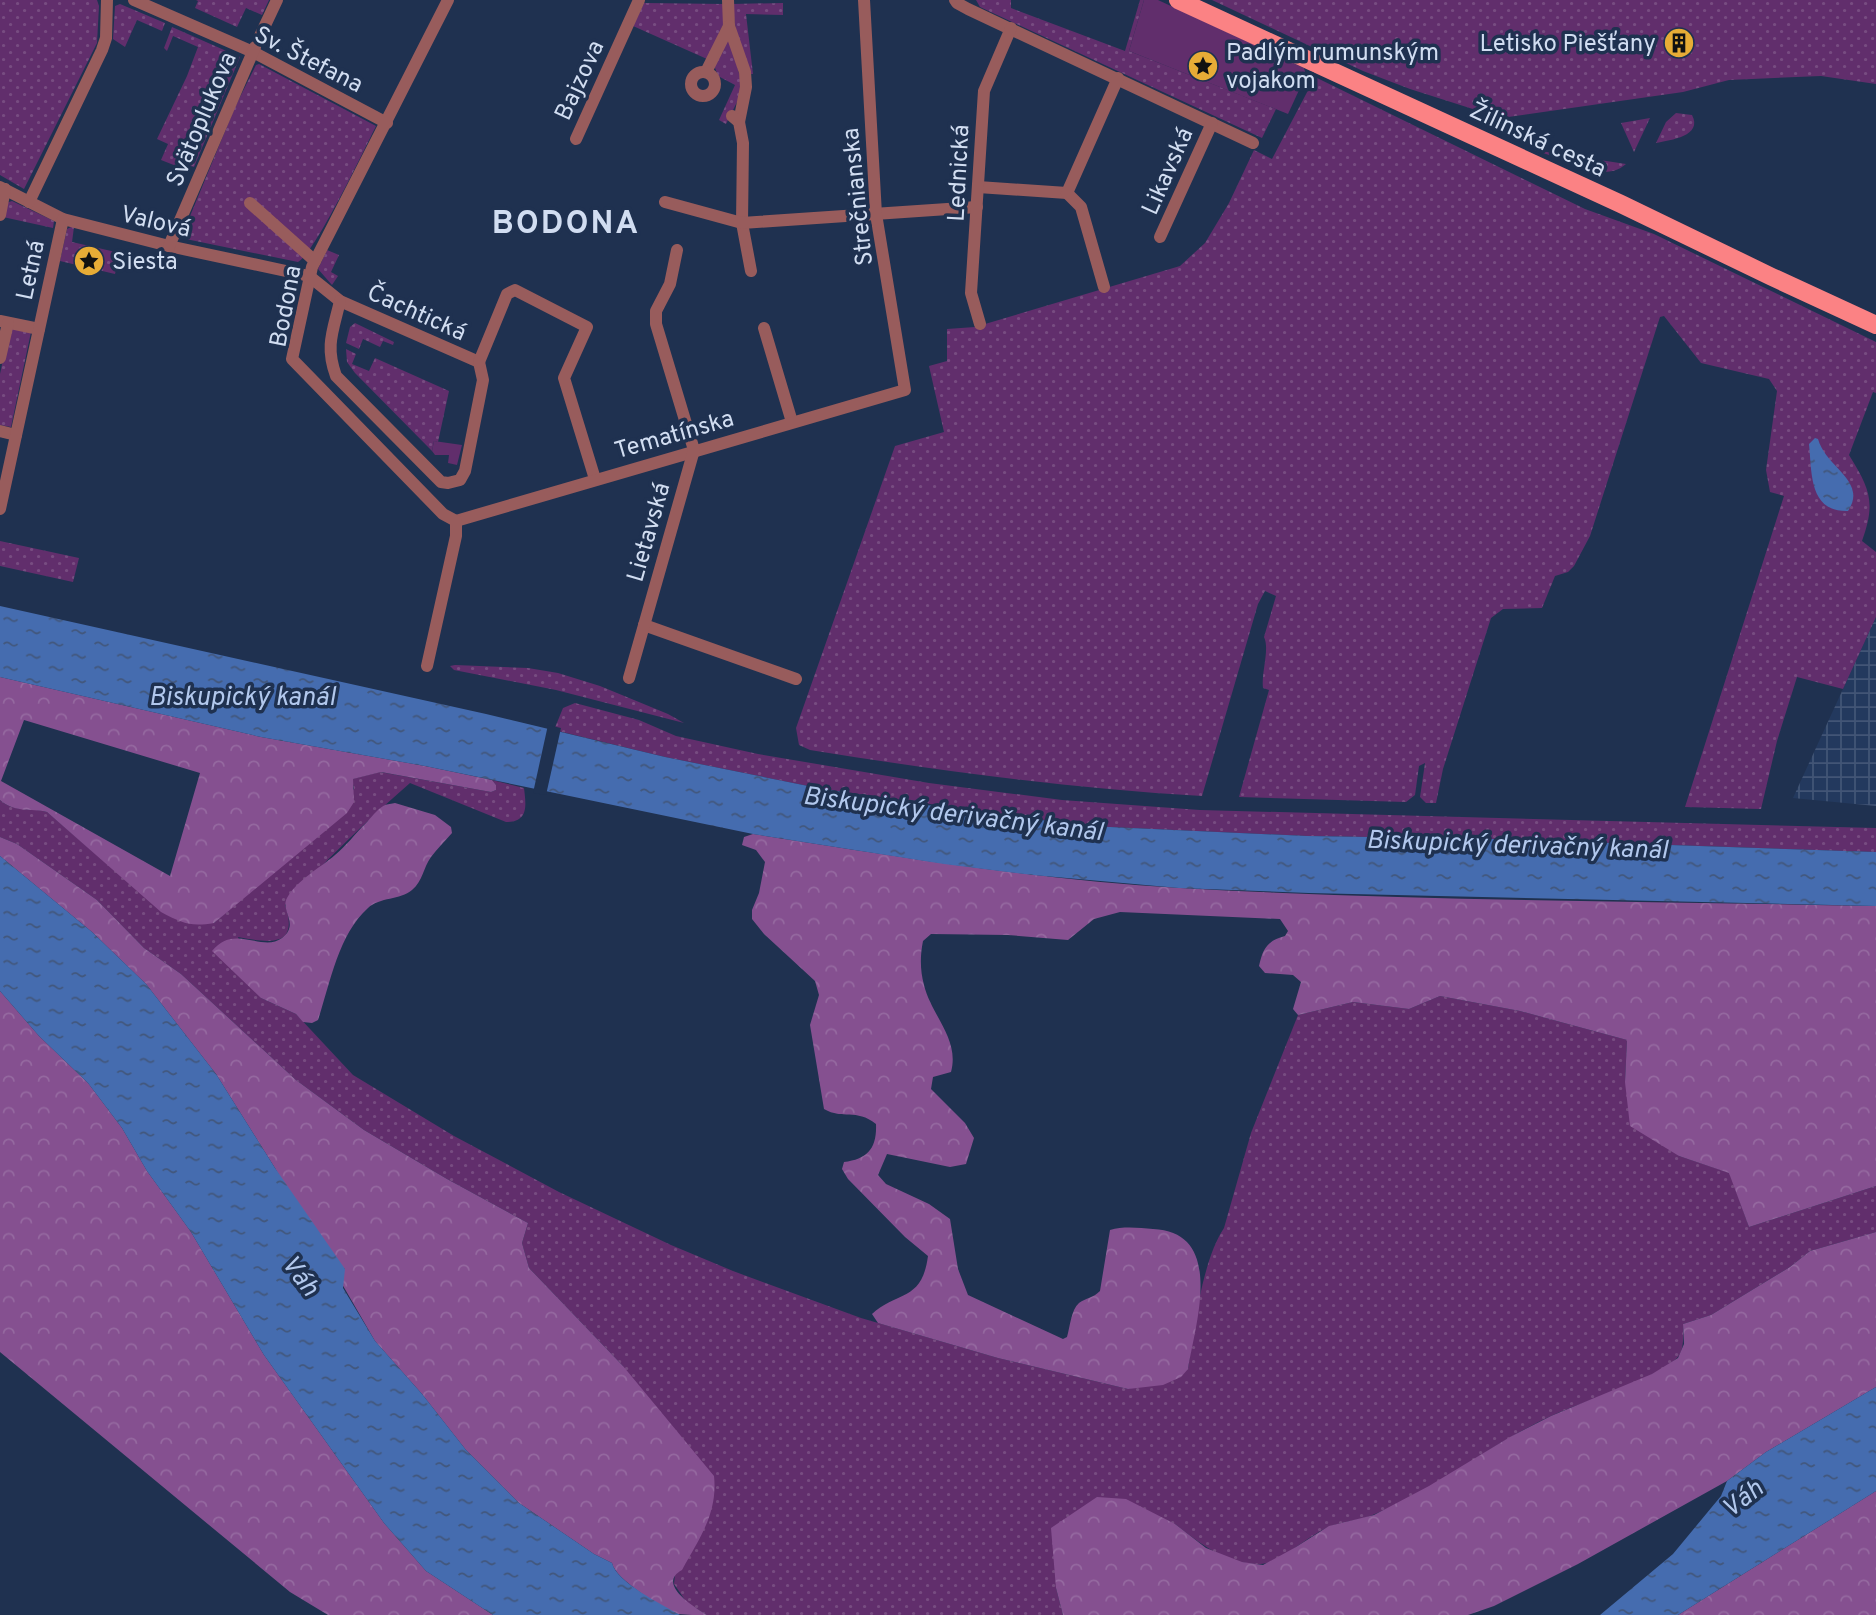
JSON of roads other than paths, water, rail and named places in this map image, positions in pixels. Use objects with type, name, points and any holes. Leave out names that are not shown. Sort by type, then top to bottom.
[{"type":"main road","name":"Žilinská cesta","points":[[1178,0],[1876,325]]},
{"type":"street","points":[[29,202],[102,50],[107,25],[107,0]]},
{"type":"street","name":"Sv. Štefana","points":[[134,0],[256,45],[387,123]]},
{"type":"street","name":"Svätoplukova","points":[[169,246],[278,0]]},
{"type":"street","name":"Bodona","points":[[448,0],[315,261],[309,276],[292,359],[443,514],[456,521]]},
{"type":"street","name":"Bajzova","points":[[576,139],[639,0]]},
{"type":"street","points":[[728,0],[729,26],[745,72],[746,87],[736,119],[743,143],[742,223],[751,271]]},
{"type":"street","name":"Strečnianska","points":[[864,0],[876,214],[905,390]]},
{"type":"street","points":[[955,0],[957,4],[1253,143]]},
{"type":"street","points":[[706,72],[729,26]]},
{"type":"street","name":"Lednická","points":[[980,324],[971,293],[984,91],[1011,28]]},
{"type":"street","points":[[1067,193],[1118,78]]},
{"type":"street","name":"Likavská","points":[[1160,237],[1212,123]]},
{"type":"street","points":[[978,187],[1067,193],[1082,207],[1104,287]]},
{"type":"street","name":"Valová","points":[[3,188],[63,219],[169,246],[309,276]]},
{"type":"street","name":"Letná","points":[[0,215],[3,188]]},
{"type":"street","points":[[665,202],[742,223],[977,207]]},
{"type":"street","points":[[250,204],[315,261]]},
{"type":"street","name":"Letná","points":[[0,509],[63,219]]},
{"type":"street","points":[[677,250],[670,284],[656,311],[656,324],[694,450]]},
{"type":"street","name":"Čachtická","points":[[309,276],[340,302],[479,362],[483,380],[466,471],[460,480],[440,482],[336,376],[329,347],[340,302]]},
{"type":"street","points":[[479,362],[507,294],[516,290],[587,327],[564,378],[595,479]]},
{"type":"street","name":"Letná","points":[[0,358],[4,322],[39,330]]},
{"type":"street","points":[[764,328],[792,422]]},
{"type":"street","name":"Tematínska","points":[[456,521],[905,390]]},
{"type":"street","points":[[0,431],[16,435]]},
{"type":"street","points":[[381,449],[394,436]]},
{"type":"street","name":"Lietavská","points":[[629,678],[694,450]]},
{"type":"street","points":[[427,666],[456,537],[456,521]]},
{"type":"street","points":[[644,625],[796,679]]},
{"type":"water","points":[[1815,438],[1853,491],[1853,500],[1848,511],[1835,510],[1819,498],[1812,479],[1809,444]]},
{"type":"water","name":"Biskupický kanál","points":[[0,606],[486,714],[665,757],[823,789],[911,803],[1088,826],[1307,836],[1492,839],[1876,852],[1876,906],[1179,888],[944,864],[753,834],[425,766],[261,737],[0,677]]},
{"type":"water","name":"Váh","points":[[0,856],[92,932],[146,984],[216,1074],[275,1168],[345,1269],[343,1288],[375,1341],[422,1394],[466,1450],[519,1503],[594,1554],[612,1563],[615,1570],[631,1585],[680,1615],[493,1615],[426,1571],[384,1523],[264,1355],[191,1232],[147,1171],[122,1128],[88,1083],[39,1036],[0,991]]},
{"type":"water","name":"Váh","points":[[1876,1387],[1876,1491],[1678,1615],[1600,1615],[1673,1554],[1721,1496],[1727,1481],[1766,1452]]},
{"type":"place","name":"Letisko Piešťany","points":[[1679,43]]},
{"type":"place","name":"Padlým rumunským vojakom","points":[[1203,66]]},
{"type":"place","name":"Siesta","points":[[89,261]]},
{"type":"district","name":"BODONA","points":[[566,222]]},
{"type":"water label","name":"Biskupický derivačný kanál","points":[[953,813]]},
{"type":"water label","name":"Biskupický derivačný kanál","points":[[1517,844]]}]
